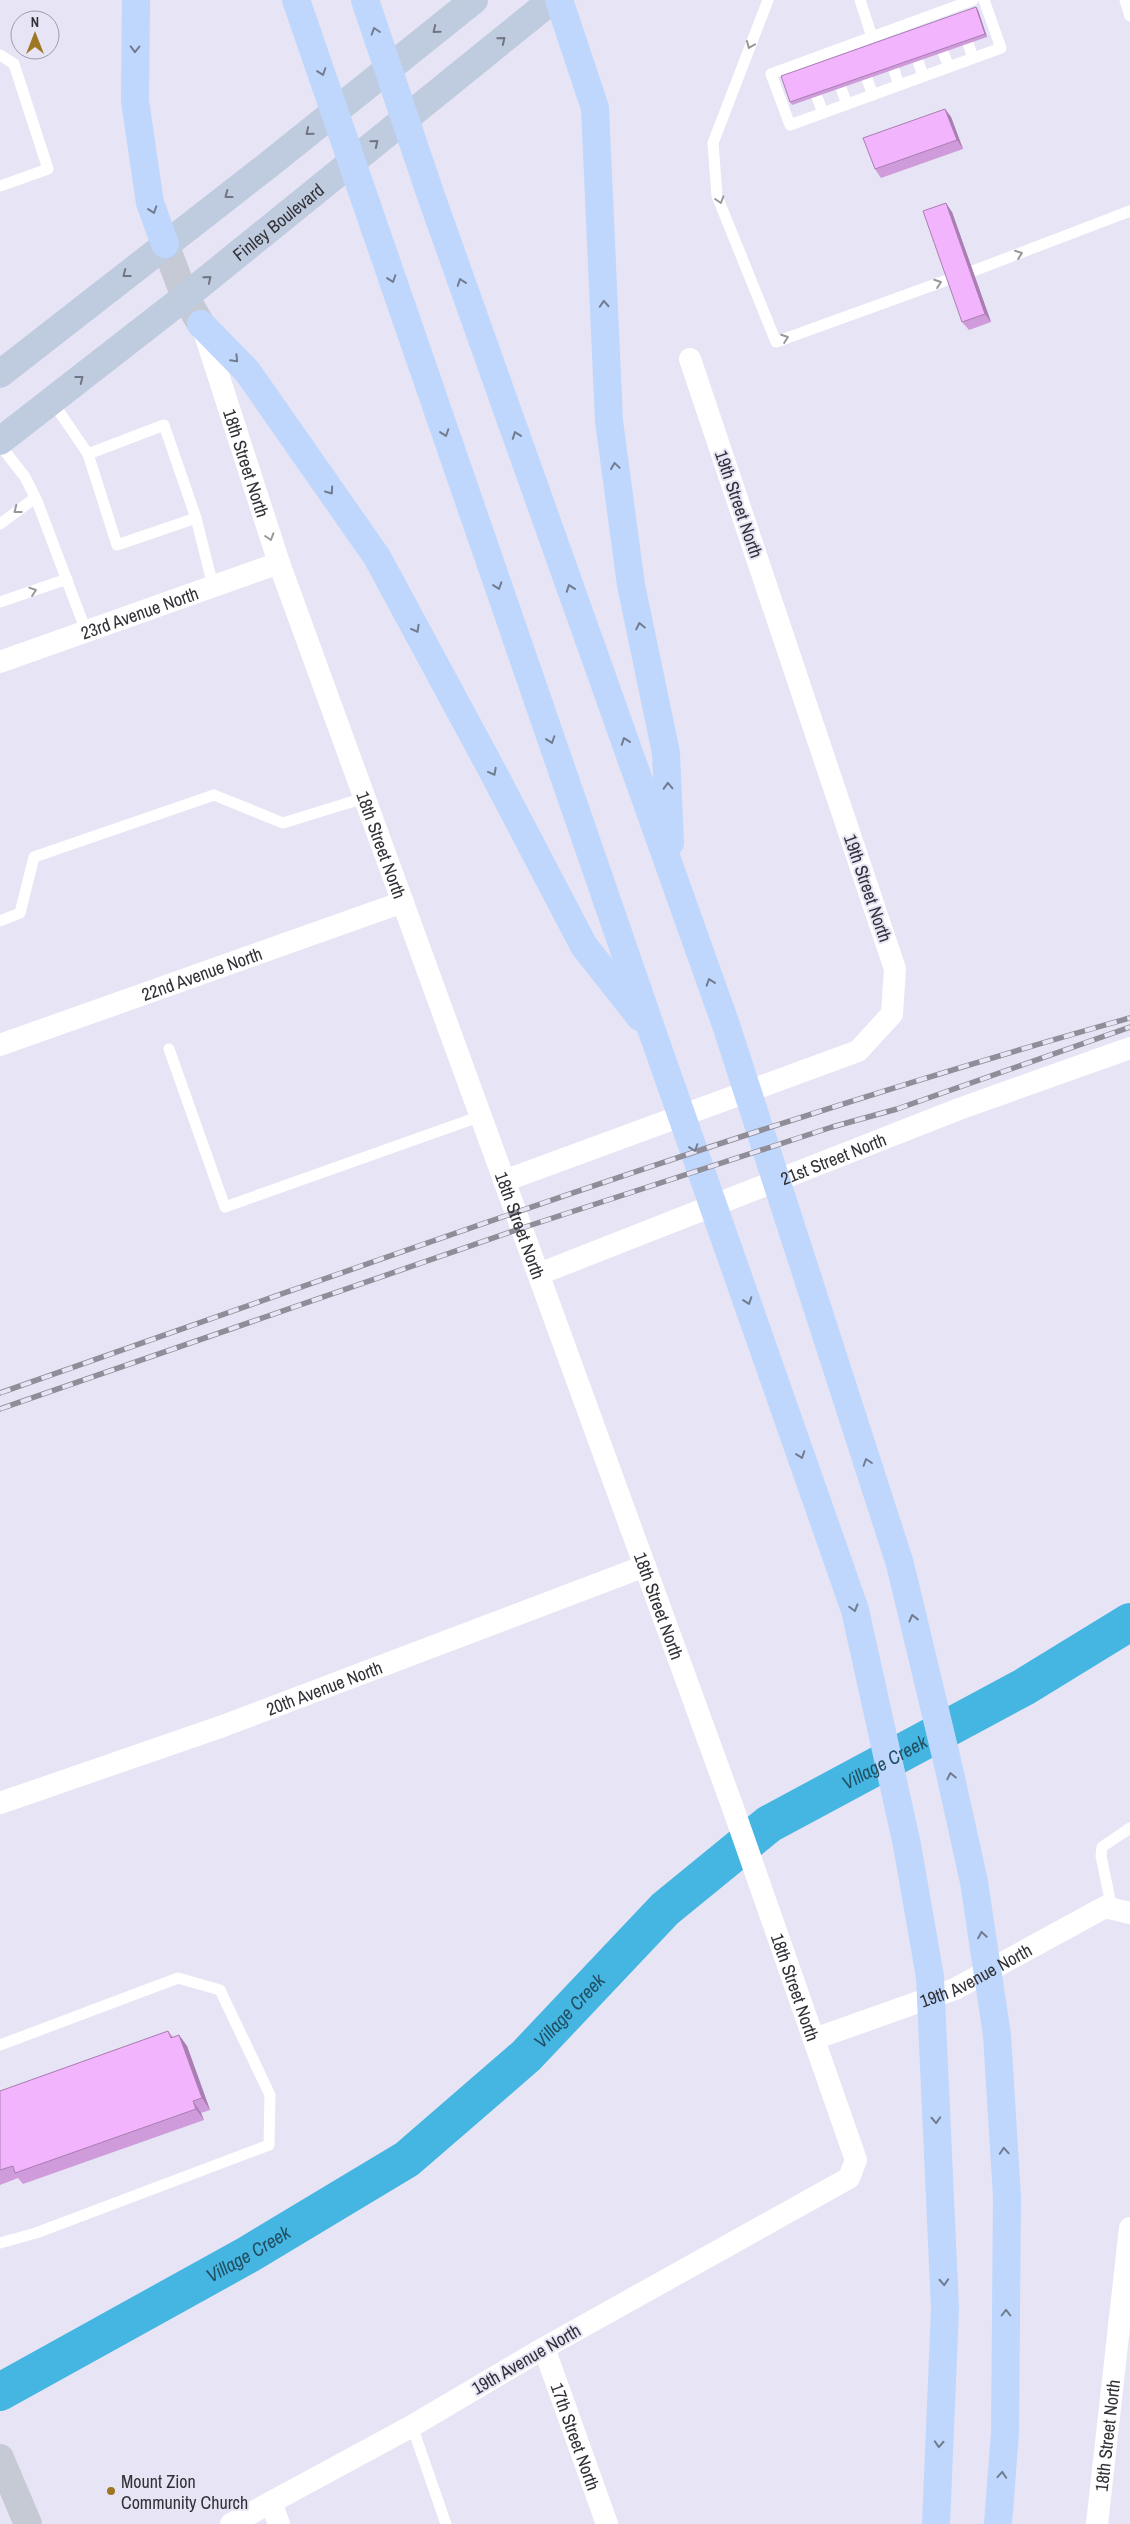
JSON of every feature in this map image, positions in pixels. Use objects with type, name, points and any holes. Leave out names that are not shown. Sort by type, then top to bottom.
[{"type":"highway","points":[[136,0],[134,101],[150,203],[165,244]]},
{"type":"highway","points":[[296,0],[855,1610],[907,1845],[930,1977],[945,2309],[936,2524]]},
{"type":"highway","points":[[365,0],[430,193],[726,1028],[900,1564],[950,1769],[974,1882],[997,2035],[1007,2197],[1005,2433],[998,2524]]},
{"type":"highway","points":[[559,0],[594,108],[609,421],[631,585],[666,753],[671,870]]},
{"type":"highway","points":[[201,324],[246,371],[376,557],[494,772],[584,946],[657,1043]]},
{"type":"main road","points":[[4,367],[165,244],[474,0]]},
{"type":"main road","name":"Finley Boulevard","points":[[0,441],[185,297],[552,0]]},
{"type":"main road","name":"18th Street North","points":[[165,244],[185,297],[201,324]]},
{"type":"main road","points":[[0,2458],[28,2524]]},
{"type":"street","name":"18th Street North","points":[[201,324],[279,563],[734,1808],[856,2160],[849,2178],[820,2192]]},
{"type":"street","name":"19th Street North","points":[[504,1181],[858,1051],[892,1014],[895,969],[690,359]]},
{"type":"street","name":"23rd Avenue North","points":[[0,662],[279,563]]},
{"type":"street","name":"22nd Avenue North","points":[[0,1045],[403,902]]},
{"type":"street","name":"21st Street North","points":[[539,1274],[959,1109],[1130,1048]]},
{"type":"street","name":"20th Avenue North","points":[[0,1803],[223,1726],[645,1566]]},
{"type":"street","name":"19th Avenue North","points":[[814,2039],[955,1988],[1105,1907],[1121,1911]]},
{"type":"street","name":"19th Avenue North","points":[[231,2524],[412,2426],[544,2348],[820,2192]]},
{"type":"street","name":"18th Street North","points":[[1097,2524],[1130,2228]]},
{"type":"street","name":"17th Street North","points":[[544,2348],[607,2524]]},
{"type":"street","points":[[271,2502],[278,2524]]},
{"type":"lane","points":[[768,0],[713,142],[717,196],[776,342],[950,279]]},
{"type":"lane","points":[[860,0],[879,38]]},
{"type":"lane","points":[[973,0],[957,12],[879,38],[805,66],[771,74],[790,125],[1001,48],[984,0]]},
{"type":"lane","points":[[1125,0],[1130,16]]},
{"type":"lane","points":[[968,43],[974,58]]},
{"type":"lane","points":[[943,52],[949,67]]},
{"type":"lane","points":[[0,55],[14,64],[48,169],[0,186]]},
{"type":"lane","points":[[918,61],[923,76]]},
{"type":"lane","points":[[894,70],[899,85]]},
{"type":"lane","points":[[867,79],[873,95]]},
{"type":"lane","points":[[841,88],[847,104]]},
{"type":"lane","points":[[817,97],[823,113]]},
{"type":"lane","points":[[973,271],[1130,211]]},
{"type":"lane","points":[[52,402],[88,454],[117,545],[196,518]]},
{"type":"lane","points":[[88,454],[164,425],[196,518],[213,586]]},
{"type":"lane","points":[[0,445],[25,477],[35,498],[86,631]]},
{"type":"lane","points":[[0,524],[35,498]]},
{"type":"lane","points":[[0,602],[67,580]]},
{"type":"lane","points":[[0,921],[20,913],[34,857],[214,794],[283,822],[364,798]]},
{"type":"lane","points":[[169,1049],[225,1207],[481,1116]]},
{"type":"lane","points":[[1121,1911],[1101,1856],[1102,1847],[1130,1828]]},
{"type":"lane","points":[[0,2045],[178,1978],[220,1990],[270,2095],[268,2145],[36,2233],[0,2243]]},
{"type":"lane","points":[[412,2426],[446,2524]]},
{"type":"building","points":[[976,7],[985,34],[790,102],[781,76]]},
{"type":"building","points":[[945,109],[957,140],[875,169],[863,138]]},
{"type":"building","points":[[946,203],[985,314],[962,322],[923,211]]},
{"type":"building","points":[[168,2031],[171,2038],[179,2035],[202,2098],[193,2101],[196,2109],[15,2173],[13,2166],[0,2170],[0,2091]]},
{"type":"waterway","name":"Village Creek","points":[[0,2392],[249,2254],[407,2159],[526,2056],[665,1909],[769,1824],[1024,1687],[1130,1622]]},
{"type":"railway","points":[[0,1393],[562,1196],[703,1149],[987,1059],[1130,1018]]},
{"type":"railway","points":[[0,1409],[522,1228],[832,1127],[897,1109],[1130,1027]]},
{"type":"place","name":"Mount Zion Community Church","points":[[111,2491]]}]
